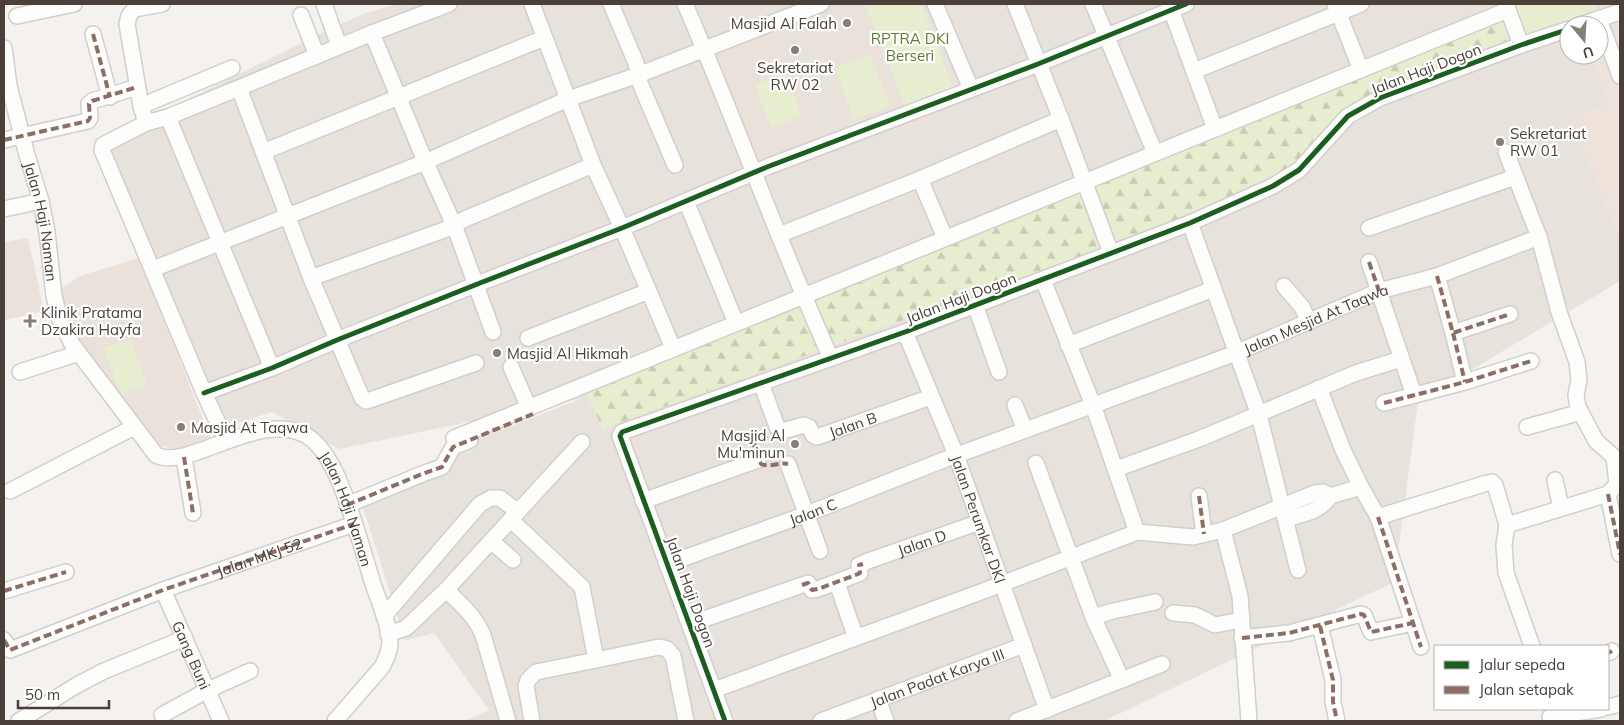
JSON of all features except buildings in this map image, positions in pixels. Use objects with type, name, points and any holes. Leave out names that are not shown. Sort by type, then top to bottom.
[{"type":"street","points":[[10,17],[74,4]]},
{"type":"street","points":[[146,123],[141,106],[128,32],[129,16],[134,9],[159,4]]},
{"type":"street","points":[[324,4],[338,46]]},
{"type":"street","points":[[226,440],[204,393],[102,150],[103,145],[146,123],[168,117],[372,33],[419,9],[449,4]]},
{"type":"street","points":[[532,4],[593,165],[673,348]]},
{"type":"street","points":[[611,4],[636,63],[640,84],[675,165]]},
{"type":"street","points":[[685,4],[705,49],[802,296],[831,358]]},
{"type":"street","points":[[153,269],[425,162],[568,99],[638,75],[821,4]]},
{"type":"street","points":[[935,4],[971,89]]},
{"type":"street","points":[[1015,4],[1061,119],[1110,253]]},
{"type":"street","points":[[1093,4],[1105,37],[1155,153]]},
{"type":"street","points":[[204,393],[272,368],[336,340],[622,228],[754,172],[1038,64],[1105,37],[1170,7],[1186,4]]},
{"type":"street","points":[[1194,71],[1337,8],[1360,4]]},
{"type":"street","points":[[1170,7],[1215,129]]},
{"type":"street","points":[[347,505],[444,466],[454,442],[531,411],[673,348],[1361,70],[1507,7],[1521,45]]},
{"type":"street","points":[[1337,8],[1361,70]]},
{"type":"street","points":[[301,15],[317,56]]},
{"type":"street","name":"Jalan Haji Dogon","points":[[725,721],[643,501],[621,433],[905,332],[1190,223],[1273,186],[1299,170],[1348,116],[1380,98],[1559,32]]},
{"type":"street","points":[[372,33],[425,162],[454,225],[474,285],[493,332]]},
{"type":"street","points":[[93,34],[110,97]]},
{"type":"street","points":[[263,152],[544,38]]},
{"type":"street","points":[[1609,44],[1619,69]]},
{"type":"street","name":"Jalan Haji Naman","points":[[4,48],[9,86],[41,201],[47,232],[54,296],[60,320],[79,352],[134,428],[156,455],[166,459],[184,457],[226,440],[256,431],[290,430],[302,433],[313,441],[337,476],[384,616],[390,642],[389,651],[382,667],[335,721]]},
{"type":"street","points":[[141,106],[232,68]]},
{"type":"street","points":[[4,140],[88,121],[90,118],[89,108],[92,101],[138,87]]},
{"type":"street","points":[[239,88],[336,340],[362,398],[366,400],[476,363]]},
{"type":"street","points":[[168,117],[272,368]]},
{"type":"street","points":[[779,235],[920,180],[1061,119]]},
{"type":"street","points":[[1506,152],[1539,237],[1559,312],[1578,362],[1579,380],[1576,401],[1596,442],[1617,456],[1618,484],[1608,494],[1507,524]]},
{"type":"street","points":[[312,278],[435,233],[593,165]]},
{"type":"street","points":[[1369,228],[1515,176]]},
{"type":"street","points":[[920,180],[945,238]]},
{"type":"street","points":[[4,209],[41,201]]},
{"type":"street","points":[[686,201],[736,323]]},
{"type":"street","points":[[1190,223],[1259,415],[1298,570]]},
{"type":"street","name":"Jalan Mesjid At Taqwa","points":[[1024,430],[1236,353],[1379,291],[1437,276],[1539,237]]},
{"type":"street","points":[[1369,262],[1414,395]]},
{"type":"street","points":[[1437,276],[1465,382]]},
{"type":"street","points":[[1043,280],[1093,405],[1137,532]]},
{"type":"street","points":[[1284,286],[1302,307],[1309,322]]},
{"type":"street","points":[[1068,345],[1213,289]]},
{"type":"street","points":[[528,338],[649,291]]},
{"type":"street","points":[[975,306],[999,372]]},
{"type":"street","points":[[1453,333],[1510,314]]},
{"type":"street","name":"Jalan Perumkar DKI","points":[[905,332],[956,456],[1003,582],[1047,710]]},
{"type":"street","points":[[20,372],[79,352]]},
{"type":"street","points":[[1116,469],[1259,415],[1356,373],[1401,360]]},
{"type":"street","points":[[1384,403],[1465,382],[1530,361]]},
{"type":"street","points":[[511,367],[531,411]]},
{"type":"street","name":"Jalan B","points":[[761,383],[779,432],[804,425],[809,427],[813,435],[817,437],[931,397]]},
{"type":"street","points":[[1319,388],[1343,450],[1360,487],[1378,517],[1421,646]]},
{"type":"street","points":[[1015,405],[1024,430]]},
{"type":"street","points":[[1527,427],[1581,412]]},
{"type":"street","points":[[10,491],[134,428]]},
{"type":"street","name":"Jalan C","points":[[667,564],[807,514],[1024,430]]},
{"type":"street","points":[[388,634],[406,628],[446,590],[582,442]]},
{"type":"street","points":[[184,457],[193,512]]},
{"type":"street","points":[[643,501],[758,460]]},
{"type":"street","points":[[1036,463],[1093,617],[1122,680]]},
{"type":"street","points":[[788,464],[820,551]]},
{"type":"street","points":[[1555,480],[1561,508]]},
{"type":"street","points":[[1378,517],[1490,482],[1494,485],[1507,524],[1504,545],[1506,573],[1532,645]]},
{"type":"street","points":[[714,690],[1072,558],[1137,532],[1194,537],[1284,513],[1315,493],[1323,492],[1330,496],[1360,487]]},
{"type":"street","points":[[1608,494],[1620,554]]},
{"type":"street","points":[[1199,496],[1204,534]]},
{"type":"street","points":[[384,616],[480,504],[491,498],[500,498],[514,516],[582,587],[596,660]]},
{"type":"street","name":"Jalan D","points":[[837,583],[858,574],[860,572],[859,565],[980,522]]},
{"type":"street","name":"Jalan MKJ 52","points":[[4,640],[10,650],[163,590],[354,524]]},
{"type":"street","points":[[1223,530],[1240,596],[1248,721]]},
{"type":"street","points":[[491,542],[513,560]]},
{"type":"street","points":[[4,591],[66,572]]},
{"type":"street","points":[[690,624],[808,583],[812,590],[837,583],[856,638]]},
{"type":"street","name":"Gang Buni","points":[[163,590],[222,721]]},
{"type":"street","points":[[446,590],[470,612],[478,624],[483,635],[508,721]]},
{"type":"street","points":[[1093,617],[1113,610],[1155,602]]},
{"type":"street","points":[[1173,613],[1195,615],[1215,625],[1241,620]]},
{"type":"street","points":[[1242,638],[1289,633],[1361,614],[1364,615],[1371,632],[1413,623]]},
{"type":"street","points":[[1320,626],[1333,680],[1337,721]]},
{"type":"street","points":[[19,721],[76,685],[104,670],[185,638]]},
{"type":"street","name":"Jalan Padat Karya III","points":[[821,721],[1024,645]]},
{"type":"street","points":[[532,721],[526,686],[528,680],[536,672],[659,647],[667,649],[673,656],[686,721]]},
{"type":"street","points":[[1017,721],[1032,718],[1047,710],[1162,664]]},
{"type":"street","points":[[162,714],[250,671]]},
{"type":"street","points":[[878,699],[886,721]]},
{"type":"street","points":[[1550,716],[1594,710]]},
{"type":"shaded area","points":[[397,4],[1620,4],[1620,281],[1418,402],[1394,582],[1104,721],[464,721],[489,710],[434,633],[405,640],[362,504],[442,474],[455,448],[583,398],[339,449],[272,412],[213,431],[95,146],[321,33],[363,14]]},
{"type":"shaded area","points":[[849,4],[862,4],[902,112],[845,134],[803,21]]},
{"type":"shaded area","points":[[1620,24],[1620,240],[1570,118],[1609,104],[1594,65],[1609,65],[1609,29]]},
{"type":"shaded area","points":[[775,27],[825,140],[758,167],[712,52]]},
{"type":"shaded area","points":[[28,238],[44,311],[4,320],[4,242]]},
{"type":"shaded area","points":[[139,258],[211,439],[189,451],[153,445],[61,312],[54,296],[63,287],[80,276]]},
{"type":"green space","name":"RPTRA DKI Berseri","points":[[865,4],[921,4],[954,89],[906,108]]},
{"type":"green space","points":[[1514,4],[1594,4],[1597,15],[1559,15],[1559,29],[1520,42],[1508,6]]},
{"type":"green space","points":[[1504,21],[1511,44],[1375,91],[1340,115],[1296,162],[1272,180],[1182,219],[603,429],[586,393],[808,301]]},
{"type":"green space","points":[[870,55],[890,106],[854,120],[835,68]]},
{"type":"green space","points":[[785,73],[802,116],[771,128],[755,85]]},
{"type":"green space","points":[[130,339],[147,385],[121,394],[104,348]]},
{"type":"marked path","points":[[93,34],[110,97]]},
{"type":"marked path","points":[[4,140],[88,121],[90,118],[89,104],[92,101],[137,87]]},
{"type":"marked path","points":[[1369,262],[1379,291]]},
{"type":"marked path","points":[[1437,276],[1453,333],[1510,314]]},
{"type":"marked path","points":[[1453,333],[1465,382]]},
{"type":"marked path","points":[[1384,403],[1465,382],[1531,361]]},
{"type":"marked path","points":[[347,505],[442,467],[453,447],[533,414]]},
{"type":"marked path","points":[[779,432],[755,441],[754,449],[761,464],[788,464]]},
{"type":"marked path","points":[[184,457],[193,513]]},
{"type":"marked path","points":[[1608,494],[1620,554]]},
{"type":"marked path","points":[[1199,496],[1204,534]]},
{"type":"marked path","points":[[1378,517],[1421,647]]},
{"type":"marked path","points":[[4,640],[10,650],[163,590],[354,524]]},
{"type":"marked path","points":[[802,585],[808,583],[812,590],[818,589],[860,573],[859,565],[863,564]]},
{"type":"marked path","points":[[4,591],[66,572]]},
{"type":"marked path","points":[[1242,638],[1289,633],[1361,614],[1364,615],[1371,632],[1413,623]]},
{"type":"marked path","points":[[1320,626],[1333,680],[1333,702],[1337,721]]},
{"type":"cycle path","points":[[204,393],[272,368],[337,340],[622,228],[767,167],[1038,64],[1186,4]]},
{"type":"cycle path","points":[[725,721],[620,436],[622,432],[905,332],[1190,223],[1273,186],[1299,170],[1348,116],[1380,98],[1559,32]]},
{"type":"place","name":"Masjid Al Falah","points":[[847,23]]},
{"type":"place","name":"Sekretariat RW 02","points":[[795,50]]},
{"type":"place","name":"Sekretariat RW 01","points":[[1500,142]]},
{"type":"place","name":"Klinik Pratama Dzakira Hayfa","points":[[30,321]]},
{"type":"place","name":"Masjid Al Hikmah","points":[[497,353]]},
{"type":"place","name":"Masjid At Taqwa","points":[[181,427]]},
{"type":"place","name":"Masjid Al Mu'minun","points":[[795,444]]}]
